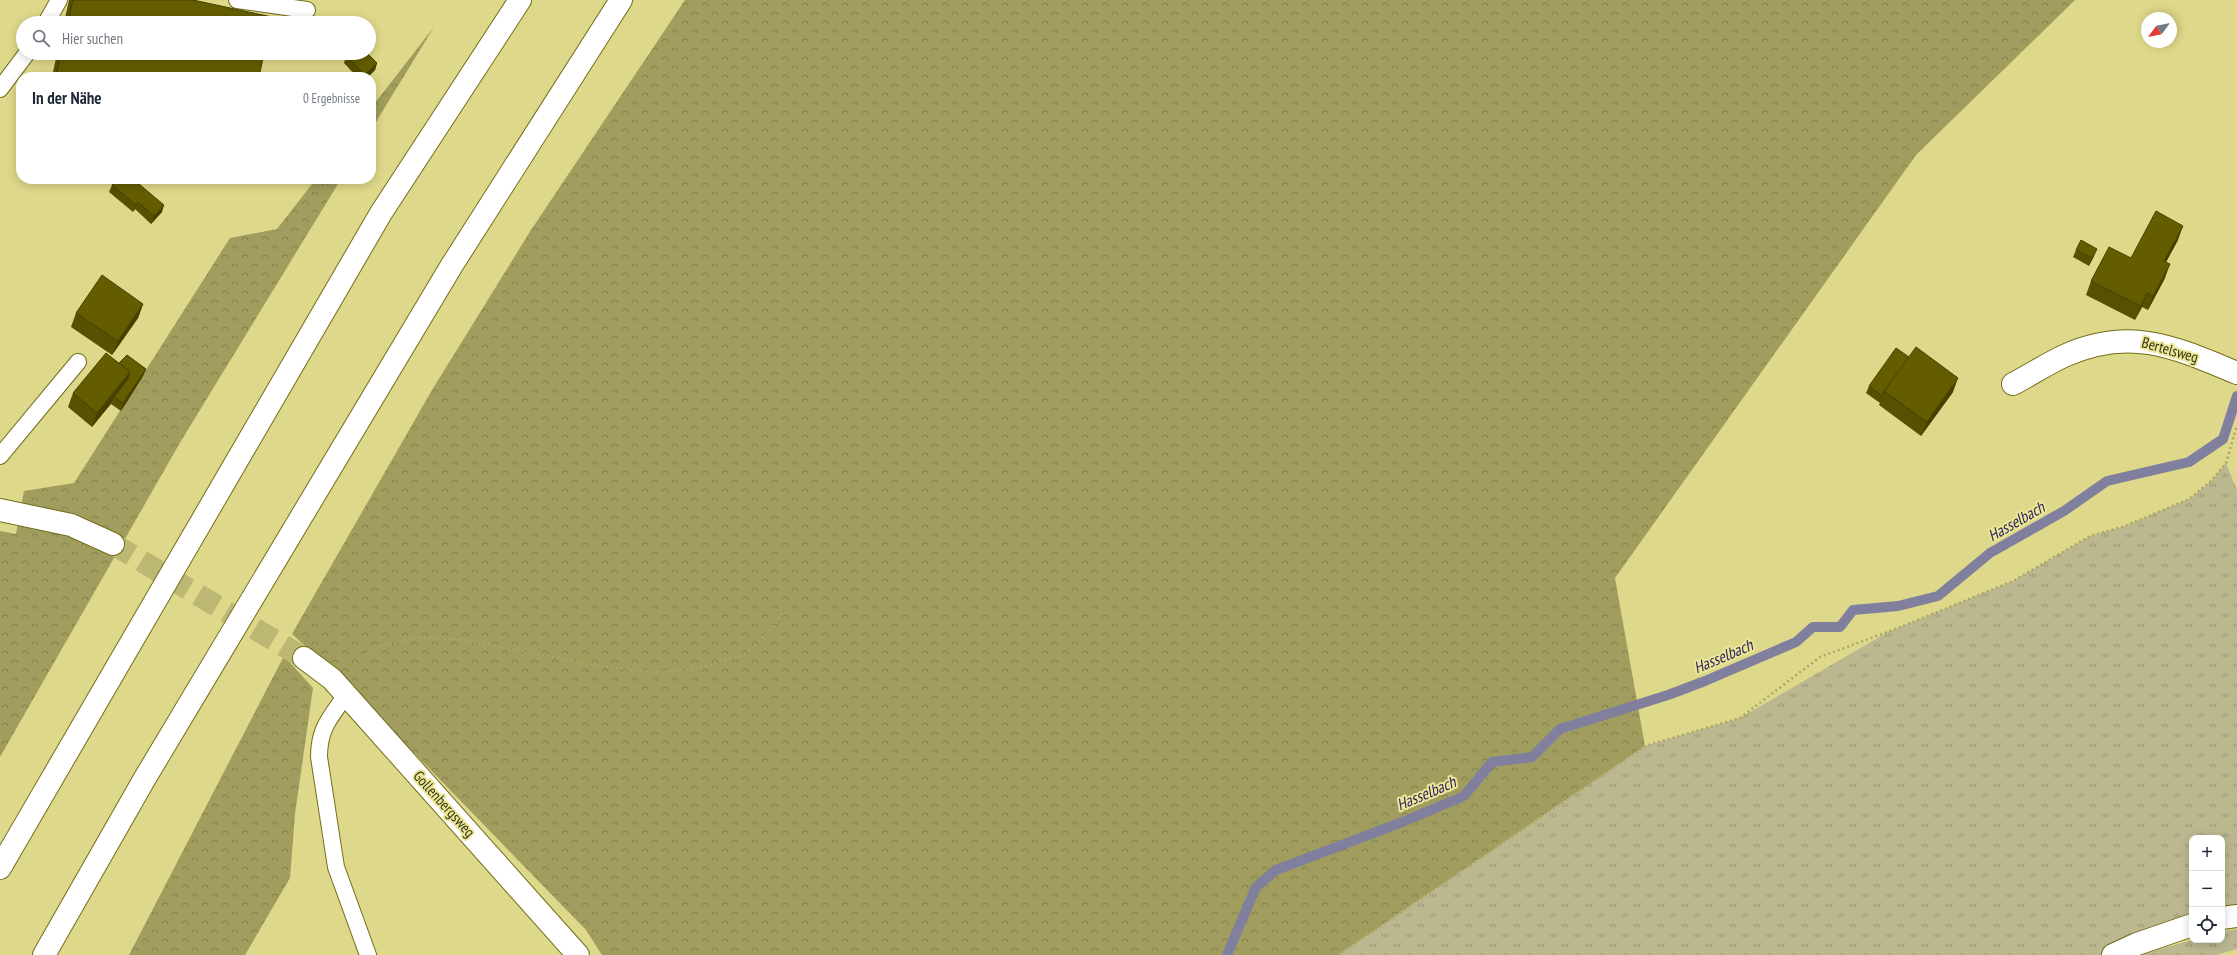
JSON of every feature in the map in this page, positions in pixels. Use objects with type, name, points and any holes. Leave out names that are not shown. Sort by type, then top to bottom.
[{"type":"main road","points":[[0,868],[381,212],[520,0]]},
{"type":"main road","points":[[44,955],[146,778],[452,266],[622,0]]},
{"type":"main road","name":"Bertelsweg","points":[[2013,384],[2064,356],[2106,342],[2128,340],[2149,342],[2228,369]]},
{"type":"main road","points":[[0,510],[71,524],[113,544]]},
{"type":"main road","name":"Gollenbergsweg","points":[[304,658],[332,679],[578,955]]},
{"type":"main road","points":[[2225,918],[2237,916]]},
{"type":"main road","points":[[2113,955],[2137,944],[2189,926]]},
{"type":"lane","points":[[50,16],[59,0]]},
{"type":"lane","points":[[236,0],[307,10]]},
{"type":"lane","points":[[0,89],[22,60]]},
{"type":"lane","points":[[0,456],[78,362]]},
{"type":"lane","points":[[346,695],[326,723],[319,739],[319,757],[336,867],[368,955]]},
{"type":"path","points":[[1338,955],[1645,746],[1740,718],[1820,657],[1898,628],[2012,581],[2090,536],[2125,526],[2189,500],[2211,481],[2226,463],[2237,425]]},
{"type":"path","points":[[332,679],[360,657],[381,646],[414,638],[461,639],[598,666],[656,672],[690,670],[745,654],[762,640],[783,613]]},
{"type":"green space","points":[[685,0],[2075,0],[1916,155],[1615,578],[1645,746],[1338,955],[602,955],[586,930],[354,691],[292,634],[432,390],[531,230]]},
{"type":"green space","points":[[434,27],[376,122],[376,102]]},
{"type":"green space","points":[[312,184],[338,184],[181,441],[0,757],[0,531],[16,534],[24,491],[74,483],[230,238],[277,229]]},
{"type":"green space","points":[[2226,463],[2237,490],[2237,911],[2225,913],[2225,835],[2189,835],[2189,923],[2105,955],[1338,955],[1645,746],[1740,718],[1888,632],[2013,581],[2090,536],[2125,526],[2189,499],[2211,481]]},
{"type":"green space","points":[[284,656],[313,688],[295,814],[290,878],[245,955],[129,955]]},
{"type":"green space","points":[[2237,929],[2237,949],[2216,955],[2140,955],[2189,941],[2189,943],[2225,943],[2225,931]]},
{"type":"building","points":[[73,0],[193,0],[267,16],[70,16]]},
{"type":"building","points":[[60,60],[263,60],[260,72],[57,72]]},
{"type":"building","points":[[350,60],[374,60],[377,63],[368,72],[362,72]]},
{"type":"building","points":[[139,184],[164,205],[154,216],[138,202],[136,205],[112,185]]},
{"type":"building","points":[[2156,211],[2183,226],[2164,261],[2170,264],[2153,296],[2147,293],[2141,306],[2091,281],[2109,247],[2131,258]]},
{"type":"building","points":[[2081,240],[2097,249],[2092,258],[2076,250]]},
{"type":"building","points":[[102,275],[143,304],[118,341],[76,313]]},
{"type":"building","points":[[1916,347],[1958,378],[1927,422],[1884,391]]},
{"type":"building","points":[[1896,348],[1909,357],[1884,391],[1882,396],[1869,386]]},
{"type":"building","points":[[106,353],[130,372],[97,413],[73,393]]},
{"type":"building","points":[[127,355],[146,369],[123,403],[114,397],[128,379],[130,372],[119,363]]},
{"type":"waterway","name":"Hasselbach","points":[[1227,955],[1256,887],[1276,870],[1405,821],[1464,796],[1492,762],[1532,757],[1560,729],[1668,695],[1705,681],[1796,642],[1813,627],[1840,627],[1853,610],[1898,606],[1938,596],[1990,553],[2064,511],[2107,481],[2189,462],[2223,439],[2237,396]]},
{"type":"tunnel","points":[[113,544],[304,658]]}]
